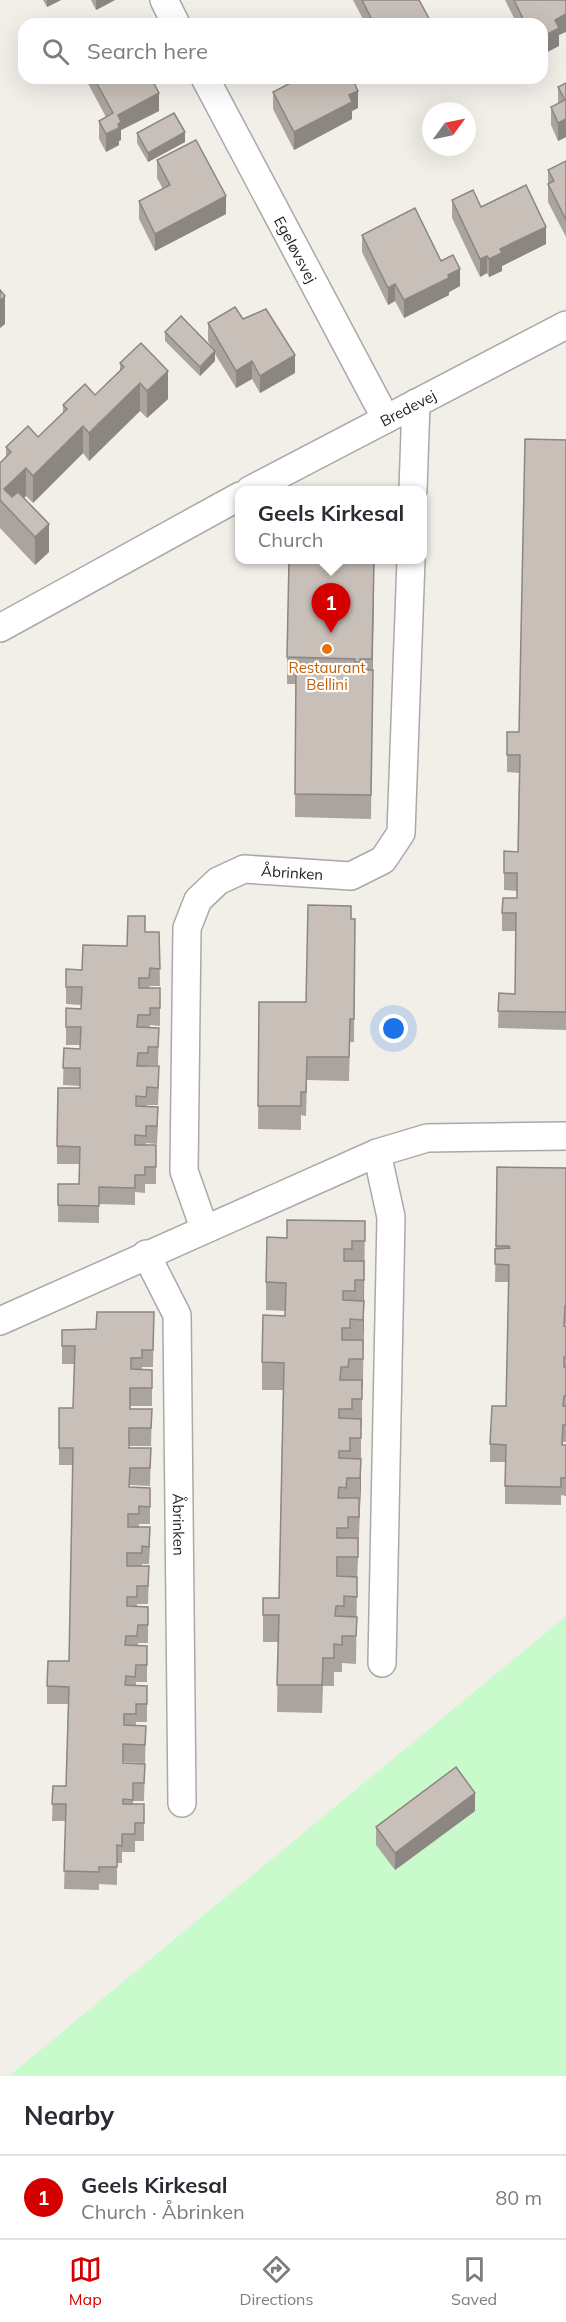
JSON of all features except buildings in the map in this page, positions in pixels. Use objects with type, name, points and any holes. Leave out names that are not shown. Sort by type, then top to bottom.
[{"type":"street","points":[[164,0],[173,18]]},
{"type":"street","name":"Egeløvsvej","points":[[208,84],[386,419]]},
{"type":"street","name":"Bredevej","points":[[258,486],[566,324]]},
{"type":"street","points":[[413,486],[416,403]]},
{"type":"street","points":[[0,628],[235,499]]},
{"type":"street","name":"Åbrinken","points":[[204,1228],[184,1171],[187,928],[198,900],[218,881],[244,869],[351,876],[383,860],[401,833],[411,564]]},
{"type":"street","points":[[0,1321],[204,1228],[377,1153],[427,1138],[566,1136]]},
{"type":"street","points":[[377,1153],[391,1216],[382,1663]]},
{"type":"street","name":"Åbrinken","points":[[146,1254],[177,1316],[182,1803]]},
{"type":"green space","points":[[566,1616],[566,2076],[9,2076]]},
{"type":"place","name":"Geels Kirkesal","points":[[331,633]]},
{"type":"place","name":"Restaurant Bellini","points":[[327,649]]}]
